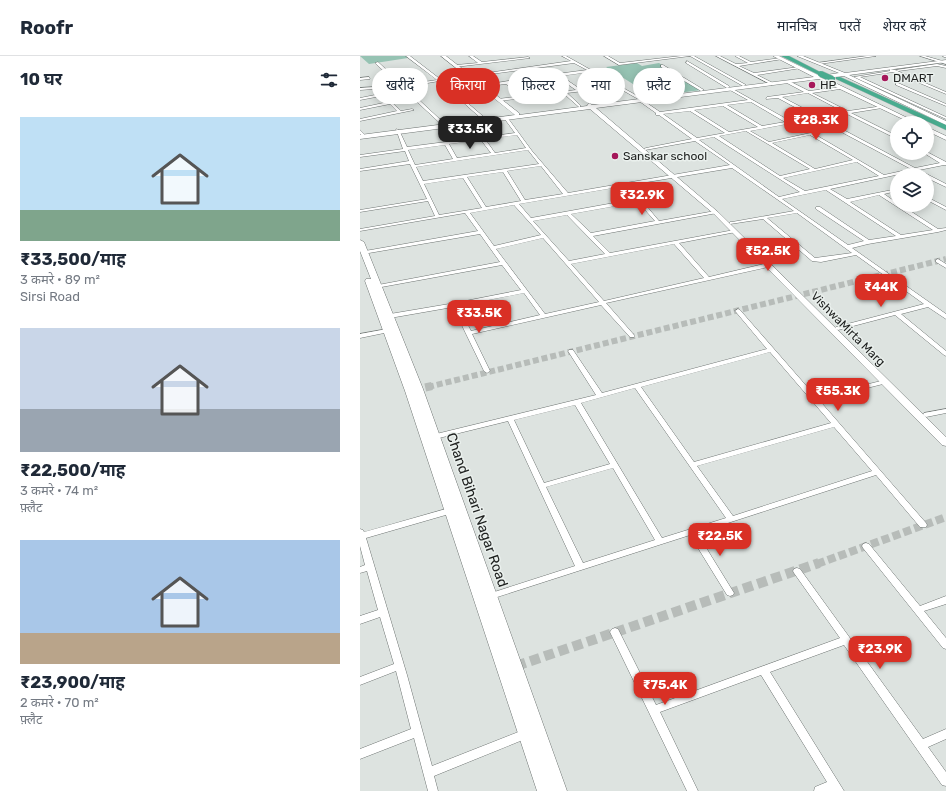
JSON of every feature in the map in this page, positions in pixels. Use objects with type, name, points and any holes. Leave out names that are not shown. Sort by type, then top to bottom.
[{"type":"highway","points":[[792,56],[946,128]]},
{"type":"highway","points":[[782,57],[820,76],[835,75],[913,116]]},
{"type":"highway","points":[[934,127],[946,132]]},
{"type":"street","points":[[408,56],[436,78]]},
{"type":"street","points":[[443,56],[458,68]]},
{"type":"street","points":[[471,56],[481,63]]},
{"type":"street","points":[[564,56],[586,68]]},
{"type":"street","points":[[607,56],[619,64],[689,56]]},
{"type":"street","points":[[658,56],[663,59]]},
{"type":"street","points":[[692,56],[744,85]]},
{"type":"street","points":[[719,56],[771,83]]},
{"type":"street","points":[[719,56],[724,56]]},
{"type":"street","points":[[737,56],[751,63]]},
{"type":"street","points":[[760,56],[768,60]]},
{"type":"street","points":[[775,56],[782,57],[799,68],[820,76],[840,88],[901,116]]},
{"type":"street","points":[[799,56],[819,64],[835,75],[943,118]]},
{"type":"street","points":[[819,64],[874,56]]},
{"type":"street","points":[[922,56],[940,62]]},
{"type":"street","points":[[456,66],[526,57],[533,60]]},
{"type":"street","points":[[736,65],[782,57]]},
{"type":"street","points":[[527,68],[575,62]]},
{"type":"street","points":[[687,62],[789,122]]},
{"type":"street","points":[[946,62],[856,77],[943,118],[946,123]]},
{"type":"street","points":[[377,63],[383,68]]},
{"type":"street","points":[[537,63],[542,66]]},
{"type":"street","points":[[685,94],[820,76],[937,65],[946,68]]},
{"type":"street","points":[[662,66],[702,90]]},
{"type":"street","points":[[776,67],[782,70]]},
{"type":"street","points":[[754,74],[799,68]]},
{"type":"street","points":[[893,70],[946,92]]},
{"type":"street","points":[[805,79],[808,72]]},
{"type":"street","points":[[835,75],[855,73]]},
{"type":"street","points":[[360,79],[369,78]]},
{"type":"street","points":[[685,93],[798,80]]},
{"type":"street","points":[[500,83],[506,82]]},
{"type":"street","points":[[788,82],[890,134]]},
{"type":"street","points":[[897,84],[946,105]]},
{"type":"street","points":[[360,89],[372,88]]},
{"type":"street","points":[[766,98],[840,88]]},
{"type":"street","points":[[360,99],[372,97]]},
{"type":"street","points":[[569,97],[579,106]]},
{"type":"street","points":[[779,97],[820,117],[913,168]]},
{"type":"street","points":[[500,101],[517,114]]},
{"type":"street","points":[[361,134],[506,118],[633,101]]},
{"type":"street","points":[[657,114],[752,101]]},
{"type":"street","points":[[360,108],[385,104]]},
{"type":"street","points":[[392,104],[400,112]]},
{"type":"street","points":[[422,104],[443,124]]},
{"type":"street","points":[[467,104],[484,119]]},
{"type":"street","points":[[398,131],[517,114],[602,104]]},
{"type":"street","points":[[645,104],[657,114],[780,198],[797,212],[848,247],[855,254],[946,317]]},
{"type":"street","points":[[724,105],[761,127]]},
{"type":"street","name":"VishwaMirta Marg","points":[[593,106],[646,149],[733,227],[768,265],[946,443]]},
{"type":"street","name":"VishwaMirta Marg","points":[[593,106],[733,227],[946,434]]},
{"type":"street","points":[[646,149],[789,122],[882,107]]},
{"type":"street","points":[[690,109],[728,133]]},
{"type":"street","points":[[360,120],[412,110]]},
{"type":"street","points":[[506,118],[541,165],[566,194]]},
{"type":"street","points":[[768,143],[819,132],[798,121]]},
{"type":"street","points":[[746,130],[814,170]]},
{"type":"street","points":[[398,131],[428,200],[437,216]]},
{"type":"street","points":[[934,132],[946,138]]},
{"type":"street","points":[[360,156],[517,134]]},
{"type":"street","points":[[811,134],[883,176]]},
{"type":"street","points":[[715,136],[804,193]]},
{"type":"street","points":[[482,138],[494,154]]},
{"type":"street","points":[[446,143],[456,160]]},
{"type":"street","points":[[360,170],[456,160],[529,149]]},
{"type":"street","points":[[934,157],[946,163]]},
{"type":"street","points":[[780,177],[857,161]]},
{"type":"street","points":[[920,168],[946,163]]},
{"type":"street","points":[[421,182],[541,165]]},
{"type":"street","points":[[360,230],[734,166]]},
{"type":"street","points":[[504,170],[524,202]]},
{"type":"street","points":[[780,198],[890,175]]},
{"type":"street","points":[[464,176],[484,208]]},
{"type":"street","points":[[934,179],[946,186]]},
{"type":"street","points":[[626,184],[658,222]]},
{"type":"street","points":[[826,188],[901,237]]},
{"type":"street","points":[[846,201],[890,192]]},
{"type":"street","points":[[880,194],[890,200]]},
{"type":"street","points":[[360,211],[428,200]]},
{"type":"street","points":[[530,220],[639,200]]},
{"type":"street","points":[[934,202],[946,209]]},
{"type":"street","points":[[515,203],[632,336]]},
{"type":"street","points":[[818,208],[868,242]]},
{"type":"street","points":[[466,211],[503,263],[544,316]]},
{"type":"street","points":[[589,235],[715,212]]},
{"type":"street","points":[[568,262],[675,242],[764,218],[797,212]]},
{"type":"street","points":[[908,212],[938,231]]},
{"type":"street","points":[[568,213],[609,255]]},
{"type":"street","points":[[764,218],[814,260],[855,254]]},
{"type":"street","points":[[848,247],[868,242],[946,229]]},
{"type":"street","points":[[362,256],[480,232]]},
{"type":"street","points":[[492,248],[544,236]]},
{"type":"street","name":"Chand Bihari Nagar Road","points":[[360,242],[362,256],[387,330],[431,438],[455,509],[545,791]]},
{"type":"street","points":[[675,242],[708,279]]},
{"type":"street","name":"Chand Bihari Nagar Road","points":[[362,256],[378,287],[418,389],[431,438]]},
{"type":"street","points":[[938,261],[946,266]]},
{"type":"street","points":[[378,287],[503,263]]},
{"type":"street","points":[[469,333],[768,265]]},
{"type":"street","points":[[390,316],[525,291]]},
{"type":"street","points":[[455,305],[487,371]]},
{"type":"street","points":[[838,328],[929,305]]},
{"type":"street","points":[[738,311],[923,525]]},
{"type":"street","points":[[897,314],[946,354]]},
{"type":"street","points":[[360,336],[387,330]]},
{"type":"street","points":[[431,438],[577,402],[771,350]]},
{"type":"street","points":[[571,351],[600,396]]},
{"type":"street","points":[[814,399],[885,382]]},
{"type":"street","points":[[637,386],[731,519]]},
{"type":"street","points":[[577,402],[660,541]]},
{"type":"street","points":[[926,415],[946,411]]},
{"type":"street","points":[[510,419],[580,567]]},
{"type":"street","points":[[692,465],[836,424]]},
{"type":"street","points":[[542,486],[614,465]]},
{"type":"street","points":[[491,596],[878,472]]},
{"type":"street","points":[[433,791],[384,612],[360,534],[455,509]]},
{"type":"street","name":"Chand Bihari Nagar Road","points":[[455,509],[491,596],[559,791]]},
{"type":"street","points":[[692,531],[730,593]]},
{"type":"street","points":[[866,546],[946,645]]},
{"type":"street","points":[[360,570],[370,567]]},
{"type":"street","points":[[797,571],[946,781]]},
{"type":"street","points":[[918,610],[946,600]]},
{"type":"street","points":[[360,620],[384,612]]},
{"type":"street","points":[[615,632],[693,791]]},
{"type":"street","points":[[654,710],[846,640]]},
{"type":"street","points":[[360,681],[399,666]]},
{"type":"street","points":[[763,670],[837,787],[819,791]]},
{"type":"street","points":[[360,754],[417,732]]},
{"type":"street","points":[[428,773],[526,734]]},
{"type":"street","points":[[921,745],[946,734]]},
{"type":"green space","points":[[360,56],[406,56],[408,58],[369,64]]},
{"type":"green space","points":[[637,63],[642,66],[659,63],[667,68],[633,68],[633,84],[625,79],[625,68],[606,67]]},
{"type":"green space","points":[[685,79],[702,90],[685,92]]},
{"type":"tunnel","points":[[428,387],[946,259]]},
{"type":"tunnel","points":[[414,390],[432,386]]},
{"type":"tunnel","points":[[817,564],[946,517]]},
{"type":"tunnel","points":[[516,666],[819,563]]},
{"type":"place","name":"DMART","points":[[885,78]]},
{"type":"place","name":"HP","points":[[812,85]]},
{"type":"place","name":"Sanskar school","points":[[615,156]]}]
